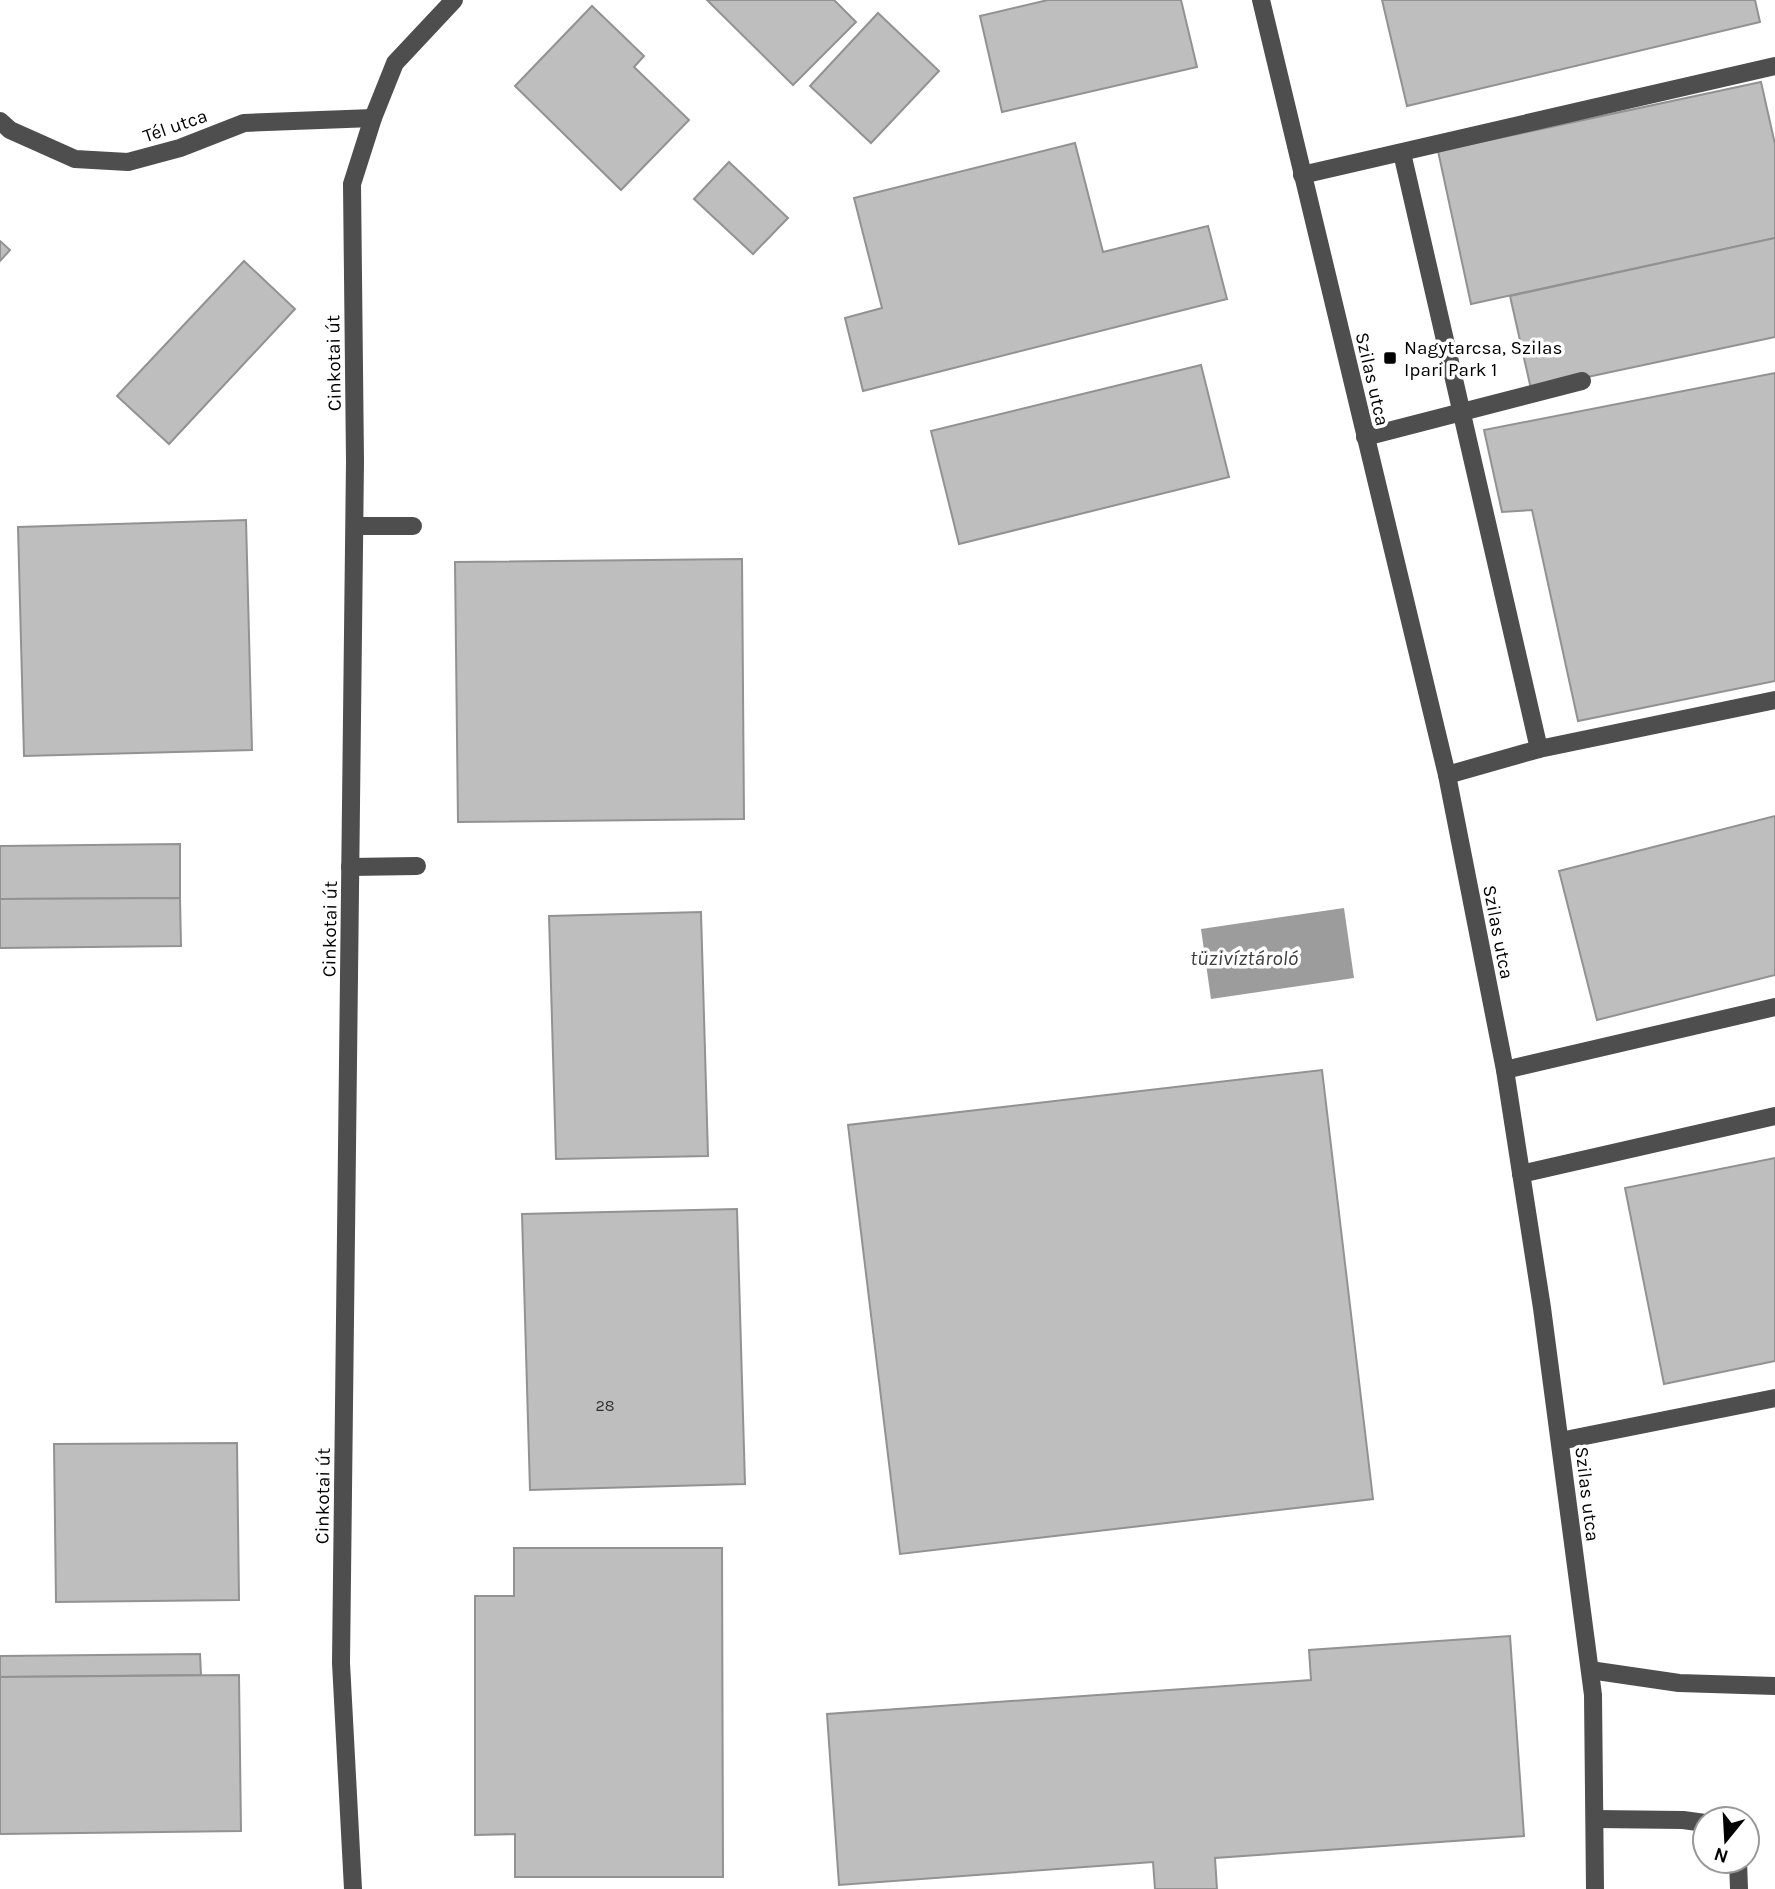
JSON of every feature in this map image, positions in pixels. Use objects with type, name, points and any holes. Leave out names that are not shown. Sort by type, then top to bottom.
[{"type":"street","name":"Cinkotai út","points":[[353,1889],[341,1663],[355,526],[352,184],[373,118],[396,63],[454,0]]},
{"type":"street","name":"Szilas utca","points":[[1261,0],[1447,775],[1505,1070],[1560,1441],[1593,1695],[1595,1889]]},
{"type":"street","points":[[1302,175],[1775,66]]},
{"type":"street","name":"Tél utca","points":[[0,121],[10,130],[75,159],[128,162],[180,148],[244,123],[373,118]]},
{"type":"street","points":[[1402,153],[1539,749]]},
{"type":"street","points":[[1365,437],[1581,380]]},
{"type":"street","points":[[355,526],[412,526]]},
{"type":"street","points":[[1447,775],[1539,749],[1775,700]]},
{"type":"street","points":[[351,867],[417,866]]},
{"type":"street","points":[[1505,1070],[1775,1007]]},
{"type":"street","points":[[1521,1174],[1775,1116]]},
{"type":"street","points":[[1560,1441],[1775,1398]]},
{"type":"street","points":[[1590,1670],[1679,1683],[1775,1686]]},
{"type":"street","points":[[1595,1819],[1691,1821]]},
{"type":"water","name":"tüzivíztároló","points":[[1344,908],[1354,978],[1211,999],[1201,929]]},
{"type":"building","points":[[707,0],[834,0],[856,22],[793,85]]},
{"type":"building","points":[[1048,0],[1181,0],[1197,67],[1002,112],[980,16]]},
{"type":"building","points":[[1382,0],[1755,0],[1760,22],[1407,106]]},
{"type":"building","points":[[592,6],[644,56],[634,67],[689,120],[621,190],[515,86]]},
{"type":"building","points":[[878,13],[939,71],[871,143],[810,86]]},
{"type":"building","points":[[1761,82],[1775,144],[1775,238],[1471,304],[1438,151]]},
{"type":"building","points":[[1075,143],[1103,252],[1208,226],[1227,299],[863,391],[845,318],[882,308],[854,198]]},
{"type":"building","points":[[729,162],[788,218],[753,254],[694,199]]},
{"type":"building","points":[[1775,238],[1775,337],[1531,389],[1510,296]]},
{"type":"building","points":[[0,241],[10,250],[0,261]]},
{"type":"building","points":[[244,261],[295,309],[169,444],[117,396]]},
{"type":"building","points":[[1201,365],[1229,477],[959,544],[931,431]]},
{"type":"building","points":[[1775,373],[1775,681],[1578,721],[1532,510],[1502,512],[1484,430]]},
{"type":"building","points":[[246,520],[252,750],[24,756],[18,527]]},
{"type":"building","points":[[742,559],[744,819],[458,822],[455,562]]},
{"type":"building","points":[[1775,816],[1775,975],[1597,1020],[1559,871]]},
{"type":"building","points":[[180,844],[180,898],[0,899],[0,846]]},
{"type":"building","points":[[180,898],[181,946],[0,948],[0,899]]},
{"type":"building","points":[[701,912],[708,1156],[556,1159],[549,916]]},
{"type":"building","points":[[1322,1070],[1373,1499],[900,1554],[848,1125]]},
{"type":"building","points":[[1775,1158],[1775,1361],[1664,1384],[1625,1188]]},
{"type":"building","points":[[737,1209],[745,1484],[530,1490],[522,1214]]},
{"type":"building","points":[[237,1443],[239,1600],[56,1602],[54,1444]]},
{"type":"building","points":[[514,1548],[722,1548],[723,1877],[515,1877],[515,1834],[475,1835],[475,1596],[514,1596]]},
{"type":"building","points":[[1510,1636],[1524,1836],[1215,1858],[1217,1889],[1155,1889],[1153,1862],[839,1885],[827,1714],[1311,1680],[1309,1650]]},
{"type":"building","points":[[200,1654],[201,1675],[0,1677],[0,1656]]},
{"type":"building","points":[[239,1675],[241,1831],[0,1834],[0,1677]]},
{"type":"place","name":"Nagytarcsa, Szilas Ipari Park 1","points":[[1390,358]]}]
